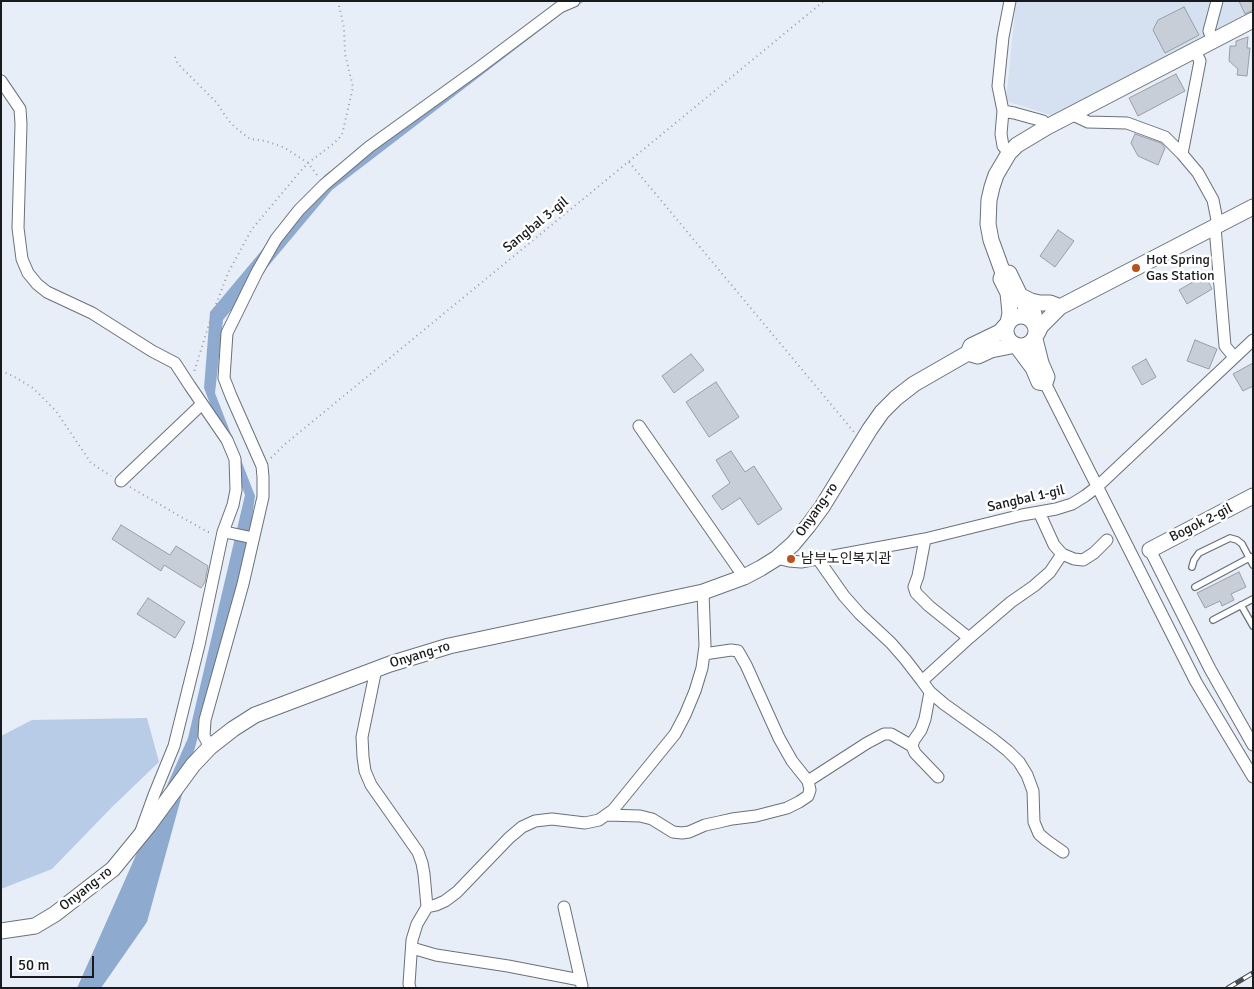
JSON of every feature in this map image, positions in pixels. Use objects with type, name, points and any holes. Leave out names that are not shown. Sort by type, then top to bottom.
[{"type":"main road","points":[[1003,273],[1009,273],[1029,317],[1036,324],[1036,347],[1047,377],[1045,383],[1040,382],[1016,345],[1012,343],[1006,334],[1010,302],[1001,279],[1003,273],[991,240],[988,224],[992,187],[996,175],[1009,153],[1017,144],[1253,20]]},
{"type":"main road","points":[[1060,307],[1051,308],[1029,317],[1015,316],[1000,332],[971,346],[968,353],[978,356],[991,350],[1016,345],[1027,345],[1036,336],[1041,326],[1060,307],[1253,207]]},
{"type":"main road","points":[[1021,296],[1031,302],[1050,303],[1060,307]]},
{"type":"main road","name":"Onyang-ro","points":[[1,931],[35,926],[55,914],[113,869],[193,765],[210,747],[255,715],[376,669],[449,646],[703,592],[744,576],[776,558],[793,544],[822,507],[882,412],[914,384],[968,353]]},
{"type":"main road","name":"Bogok 2-gil","points":[[1150,550],[1253,496]]},
{"type":"street","points":[[210,747],[204,736],[205,720],[243,584],[250,537],[262,497],[264,478],[262,466],[224,378],[227,333],[257,272],[276,239],[299,210],[324,185],[369,148],[560,7],[574,1]]},
{"type":"street","points":[[1009,153],[1003,146],[1001,134],[1003,112],[998,86],[1003,37],[1010,1]]},
{"type":"street","points":[[1213,41],[1209,31],[1217,1]]},
{"type":"street","points":[[1182,154],[1200,61],[1195,50]]},
{"type":"street","points":[[1,81],[20,109],[18,228],[22,259],[28,273],[47,292],[92,313],[152,351],[175,363],[227,440],[235,459],[236,490],[233,505],[174,746],[138,838]]},
{"type":"street","points":[[1003,112],[1044,121],[1047,127]]},
{"type":"street","points":[[1071,114],[1088,122],[1127,123],[1166,137],[1198,173],[1213,200],[1225,346],[1234,357]]},
{"type":"street","name":"Sangbal 1-gil","points":[[776,558],[801,562],[818,559],[926,539],[1072,504],[1098,486],[1253,340]]},
{"type":"street","points":[[1045,383],[1196,682],[1253,777]]},
{"type":"street","points":[[121,481],[202,404]]},
{"type":"street","points":[[639,426],[744,576]]},
{"type":"street","points":[[1039,512],[1054,545],[1062,554],[1074,559],[1083,560],[1094,553],[1107,540]]},
{"type":"street","points":[[227,532],[250,537]]},
{"type":"street","points":[[926,539],[914,587],[916,593],[969,638]]},
{"type":"street","points":[[1150,550],[1210,669],[1253,745]]},
{"type":"street","points":[[922,681],[1011,602],[1050,572],[1062,554]]},
{"type":"street","points":[[818,559],[844,596],[891,643],[930,692],[993,739],[1019,762],[1027,775],[1032,791],[1034,822],[1039,834],[1063,852]]},
{"type":"street","points":[[427,907],[445,901],[457,892],[522,827],[535,821],[552,819],[585,823],[599,820],[612,810],[675,734],[685,715],[702,668],[705,646],[703,592]]},
{"type":"street","points":[[606,815],[640,816],[652,819],[673,832],[682,833],[719,822],[756,816],[787,808],[808,796],[810,790],[808,782],[779,738],[746,665],[738,652],[731,650],[704,654]]},
{"type":"street","points":[[376,669],[362,737],[365,771],[371,785],[418,852],[424,874],[427,907],[417,924],[412,940],[410,988]]},
{"type":"street","points":[[912,746],[925,719],[930,692]]},
{"type":"street","points":[[808,782],[884,734],[891,734],[912,746],[938,777]]},
{"type":"street","points":[[412,948],[436,955],[508,966],[581,984],[564,907]]},
{"type":"lane","points":[[1192,567],[1199,553],[1230,538],[1242,544],[1253,565]]},
{"type":"lane","points":[[1195,586],[1251,558]]},
{"type":"lane","points":[[1214,620],[1253,599]]},
{"type":"lane","points":[[1242,605],[1253,626]]},
{"type":"path","points":[[190,386],[212,315],[228,273],[252,229],[308,163],[333,144],[342,134],[353,88],[345,54],[344,28],[338,1]]},
{"type":"path","name":"Sangbal 3-gil","points":[[262,466],[284,445],[824,1]]},
{"type":"path","points":[[175,57],[178,64],[217,103],[228,120],[236,128],[250,139],[266,141],[285,148],[308,163],[316,175]]},
{"type":"path","points":[[629,162],[862,442]]},
{"type":"path","points":[[1,371],[33,388],[56,411],[91,463],[208,532],[227,532]]},
{"type":"shaded area","points":[[559,1],[585,1],[564,12],[332,190],[223,320],[215,393],[255,496],[246,562],[147,922],[101,988],[77,988],[188,738],[245,495],[204,388],[210,312],[325,175]]},
{"type":"shaded area","points":[[1016,1],[1253,1],[1253,10],[1053,116],[1006,101]]},
{"type":"shaded area","points":[[147,718],[159,762],[52,869],[1,889],[1,736],[32,720]]},
{"type":"building","points":[[1239,1],[1253,1],[1253,10],[1245,14]]},
{"type":"building","points":[[1184,7],[1199,35],[1165,53],[1153,30],[1158,20]]},
{"type":"building","points":[[1248,37],[1247,48],[1250,48],[1247,76],[1237,75],[1238,69],[1229,61],[1230,46],[1236,46],[1236,41]]},
{"type":"building","points":[[1176,74],[1185,91],[1138,116],[1129,98]]},
{"type":"building","points":[[1135,134],[1161,143],[1165,148],[1158,165],[1138,156],[1131,143]]},
{"type":"building","points":[[1058,230],[1074,241],[1055,267],[1040,256]]},
{"type":"building","points":[[1205,275],[1212,289],[1187,304],[1179,290]]},
{"type":"building","points":[[1195,340],[1217,349],[1209,369],[1187,361]]},
{"type":"building","points":[[691,354],[704,370],[674,393],[662,376]]},
{"type":"building","points":[[1146,359],[1156,377],[1142,385],[1132,367]]},
{"type":"building","points":[[1253,363],[1253,386],[1243,391],[1233,374]]},
{"type":"building","points":[[716,382],[739,417],[709,437],[686,402]]},
{"type":"building","points":[[731,451],[745,472],[754,466],[782,509],[758,525],[740,498],[722,510],[712,496],[730,483],[716,460]]},
{"type":"building","points":[[121,525],[170,555],[176,546],[208,566],[205,582],[201,588],[164,565],[161,571],[112,539]]},
{"type":"building","points":[[1239,572],[1246,587],[1231,594],[1234,600],[1222,606],[1220,601],[1205,608],[1197,593]]},
{"type":"building","points":[[148,598],[185,622],[175,638],[137,614]]},
{"type":"railway","points":[[1228,988],[1253,973]]},
{"type":"place","name":"Hot Spring Gas Station","points":[[1136,268]]},
{"type":"place","name":"남부노인복지관","points":[[791,559]]}]
